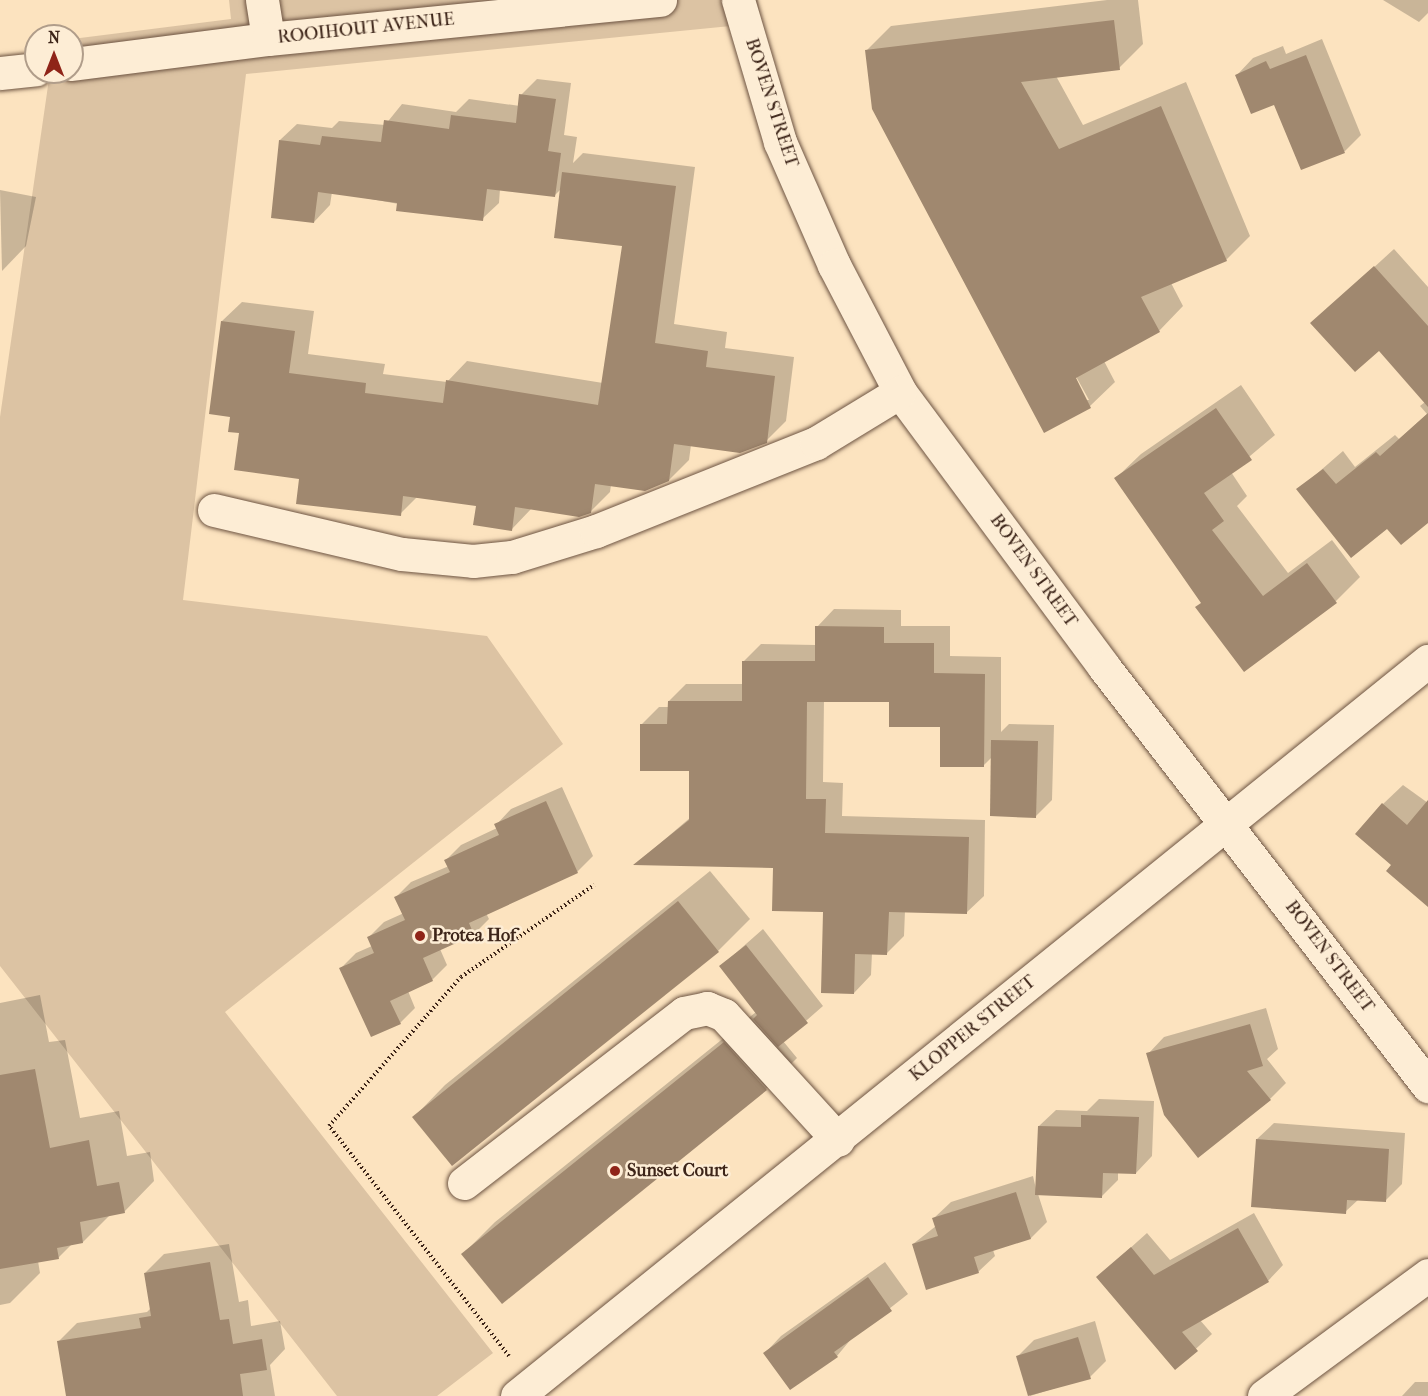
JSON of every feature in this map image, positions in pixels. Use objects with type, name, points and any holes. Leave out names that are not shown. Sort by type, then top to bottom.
[{"type":"street","points":[[262,0],[268,39]]},
{"type":"street","name":"ROOIHOUT AVENUE","points":[[84,62],[268,39],[660,0]]},
{"type":"street","name":"BOVEN STREET","points":[[738,0],[780,142],[834,265],[900,392],[1104,667],[1428,1086]]},
{"type":"street","points":[[0,73],[24,70]]},
{"type":"street","points":[[214,510],[402,554],[473,561],[512,557],[596,531],[816,443],[900,392]]},
{"type":"street","name":"KLOPPER STREET","points":[[524,1390],[838,1140],[1226,822],[1428,661]]},
{"type":"street","points":[[464,1183],[684,1013],[707,1008],[724,1014],[838,1140]]},
{"type":"street","points":[[1264,1396],[1428,1275]]},
{"type":"path","points":[[524,1390],[329,1126],[461,977],[594,885]]},
{"type":"shaded area","points":[[229,0],[758,0],[761,23],[246,74],[183,600],[487,636],[563,744],[225,1012],[493,1353],[437,1396],[337,1396],[0,966],[0,417],[48,84],[84,84],[84,37],[231,19]]},
{"type":"building","points":[[1114,20],[1120,70],[1021,82],[1059,149],[1161,106],[1227,261],[1141,297],[1160,332],[1076,378],[1091,408],[1044,433],[872,109],[865,50]]},
{"type":"building","points":[[1306,55],[1345,153],[1301,170],[1274,105],[1251,114],[1235,75],[1266,61],[1270,69]]},
{"type":"building","points":[[519,94],[556,99],[548,151],[561,153],[555,197],[487,189],[483,221],[396,211],[397,203],[318,192],[314,223],[271,218],[279,140],[320,145],[322,136],[381,142],[384,120],[449,129],[451,115],[516,123]]},
{"type":"building","points":[[562,172],[676,186],[655,343],[708,351],[706,367],[775,376],[767,443],[740,453],[674,444],[669,481],[645,491],[595,484],[591,513],[579,517],[515,507],[512,531],[473,525],[476,506],[403,496],[401,516],[296,504],[299,479],[234,470],[239,433],[228,432],[230,417],[209,414],[221,321],[295,331],[289,373],[366,383],[365,393],[443,403],[446,380],[598,405],[622,246],[554,238]]},
{"type":"building","points":[[1374,266],[1428,326],[1428,407],[1379,351],[1355,372],[1310,323]]},
{"type":"building","points":[[1216,408],[1252,460],[1204,493],[1224,521],[1212,530],[1263,596],[1307,563],[1337,603],[1244,672],[1195,607],[1201,603],[1114,478]]},
{"type":"building","points":[[1428,413],[1428,523],[1401,545],[1387,529],[1351,558],[1296,489],[1323,469],[1336,484],[1376,452],[1380,456]]},
{"type":"building","points":[[815,626],[884,627],[884,643],[934,643],[934,673],[985,674],[984,767],[940,767],[940,727],[889,727],[889,702],[807,702],[806,799],[826,799],[825,833],[969,837],[967,914],[889,912],[887,955],[855,954],[854,994],[821,993],[823,912],[772,911],[773,868],[633,865],[689,820],[689,771],[640,771],[640,724],[667,724],[668,701],[742,701],[742,661],[815,661]]},
{"type":"building","points":[[991,740],[1038,741],[1036,818],[990,816]]},
{"type":"building","points":[[1428,800],[1428,907],[1386,871],[1391,865],[1355,834],[1382,803],[1407,825]]},
{"type":"building","points":[[546,801],[578,873],[469,923],[474,935],[423,958],[433,981],[390,1001],[401,1024],[371,1037],[339,968],[374,953],[367,937],[405,920],[394,897],[450,872],[444,860],[499,835],[494,824]]},
{"type":"building","points":[[678,901],[719,952],[452,1166],[412,1117]]},
{"type":"building","points":[[746,945],[808,1023],[778,1047],[753,1019],[757,1015],[719,966]]},
{"type":"building","points":[[1250,1024],[1263,1066],[1247,1071],[1271,1100],[1198,1158],[1164,1115],[1146,1053]]},
{"type":"building","name":"Sunset Court","points":[[724,1042],[767,1090],[502,1304],[461,1254]]},
{"type":"building","points":[[35,1069],[50,1148],[89,1140],[97,1186],[119,1182],[125,1213],[80,1222],[83,1243],[57,1248],[59,1259],[0,1269],[0,1075]]},
{"type":"building","points":[[1081,1115],[1139,1117],[1136,1174],[1103,1173],[1102,1198],[1035,1195],[1038,1126],[1081,1127]]},
{"type":"building","points":[[1256,1139],[1389,1149],[1386,1202],[1347,1200],[1346,1214],[1251,1207]]},
{"type":"building","points":[[1016,1192],[1031,1239],[974,1257],[979,1273],[926,1290],[912,1244],[938,1236],[932,1218]]},
{"type":"building","points":[[1238,1228],[1269,1282],[1182,1332],[1198,1351],[1175,1370],[1096,1277],[1131,1247],[1154,1275]]},
{"type":"building","points":[[210,1262],[220,1320],[229,1319],[233,1344],[262,1339],[267,1370],[240,1374],[243,1396],[66,1396],[57,1341],[141,1328],[139,1318],[151,1316],[144,1273]]},
{"type":"building","points":[[868,1277],[892,1311],[834,1352],[838,1357],[790,1390],[763,1353]]},
{"type":"building","points":[[1078,1337],[1091,1379],[1028,1396],[1016,1356]]},
{"type":"place","name":"Protea Hof","points":[[420,936]]},
{"type":"place","name":"Sunset Court","points":[[615,1171]]}]
